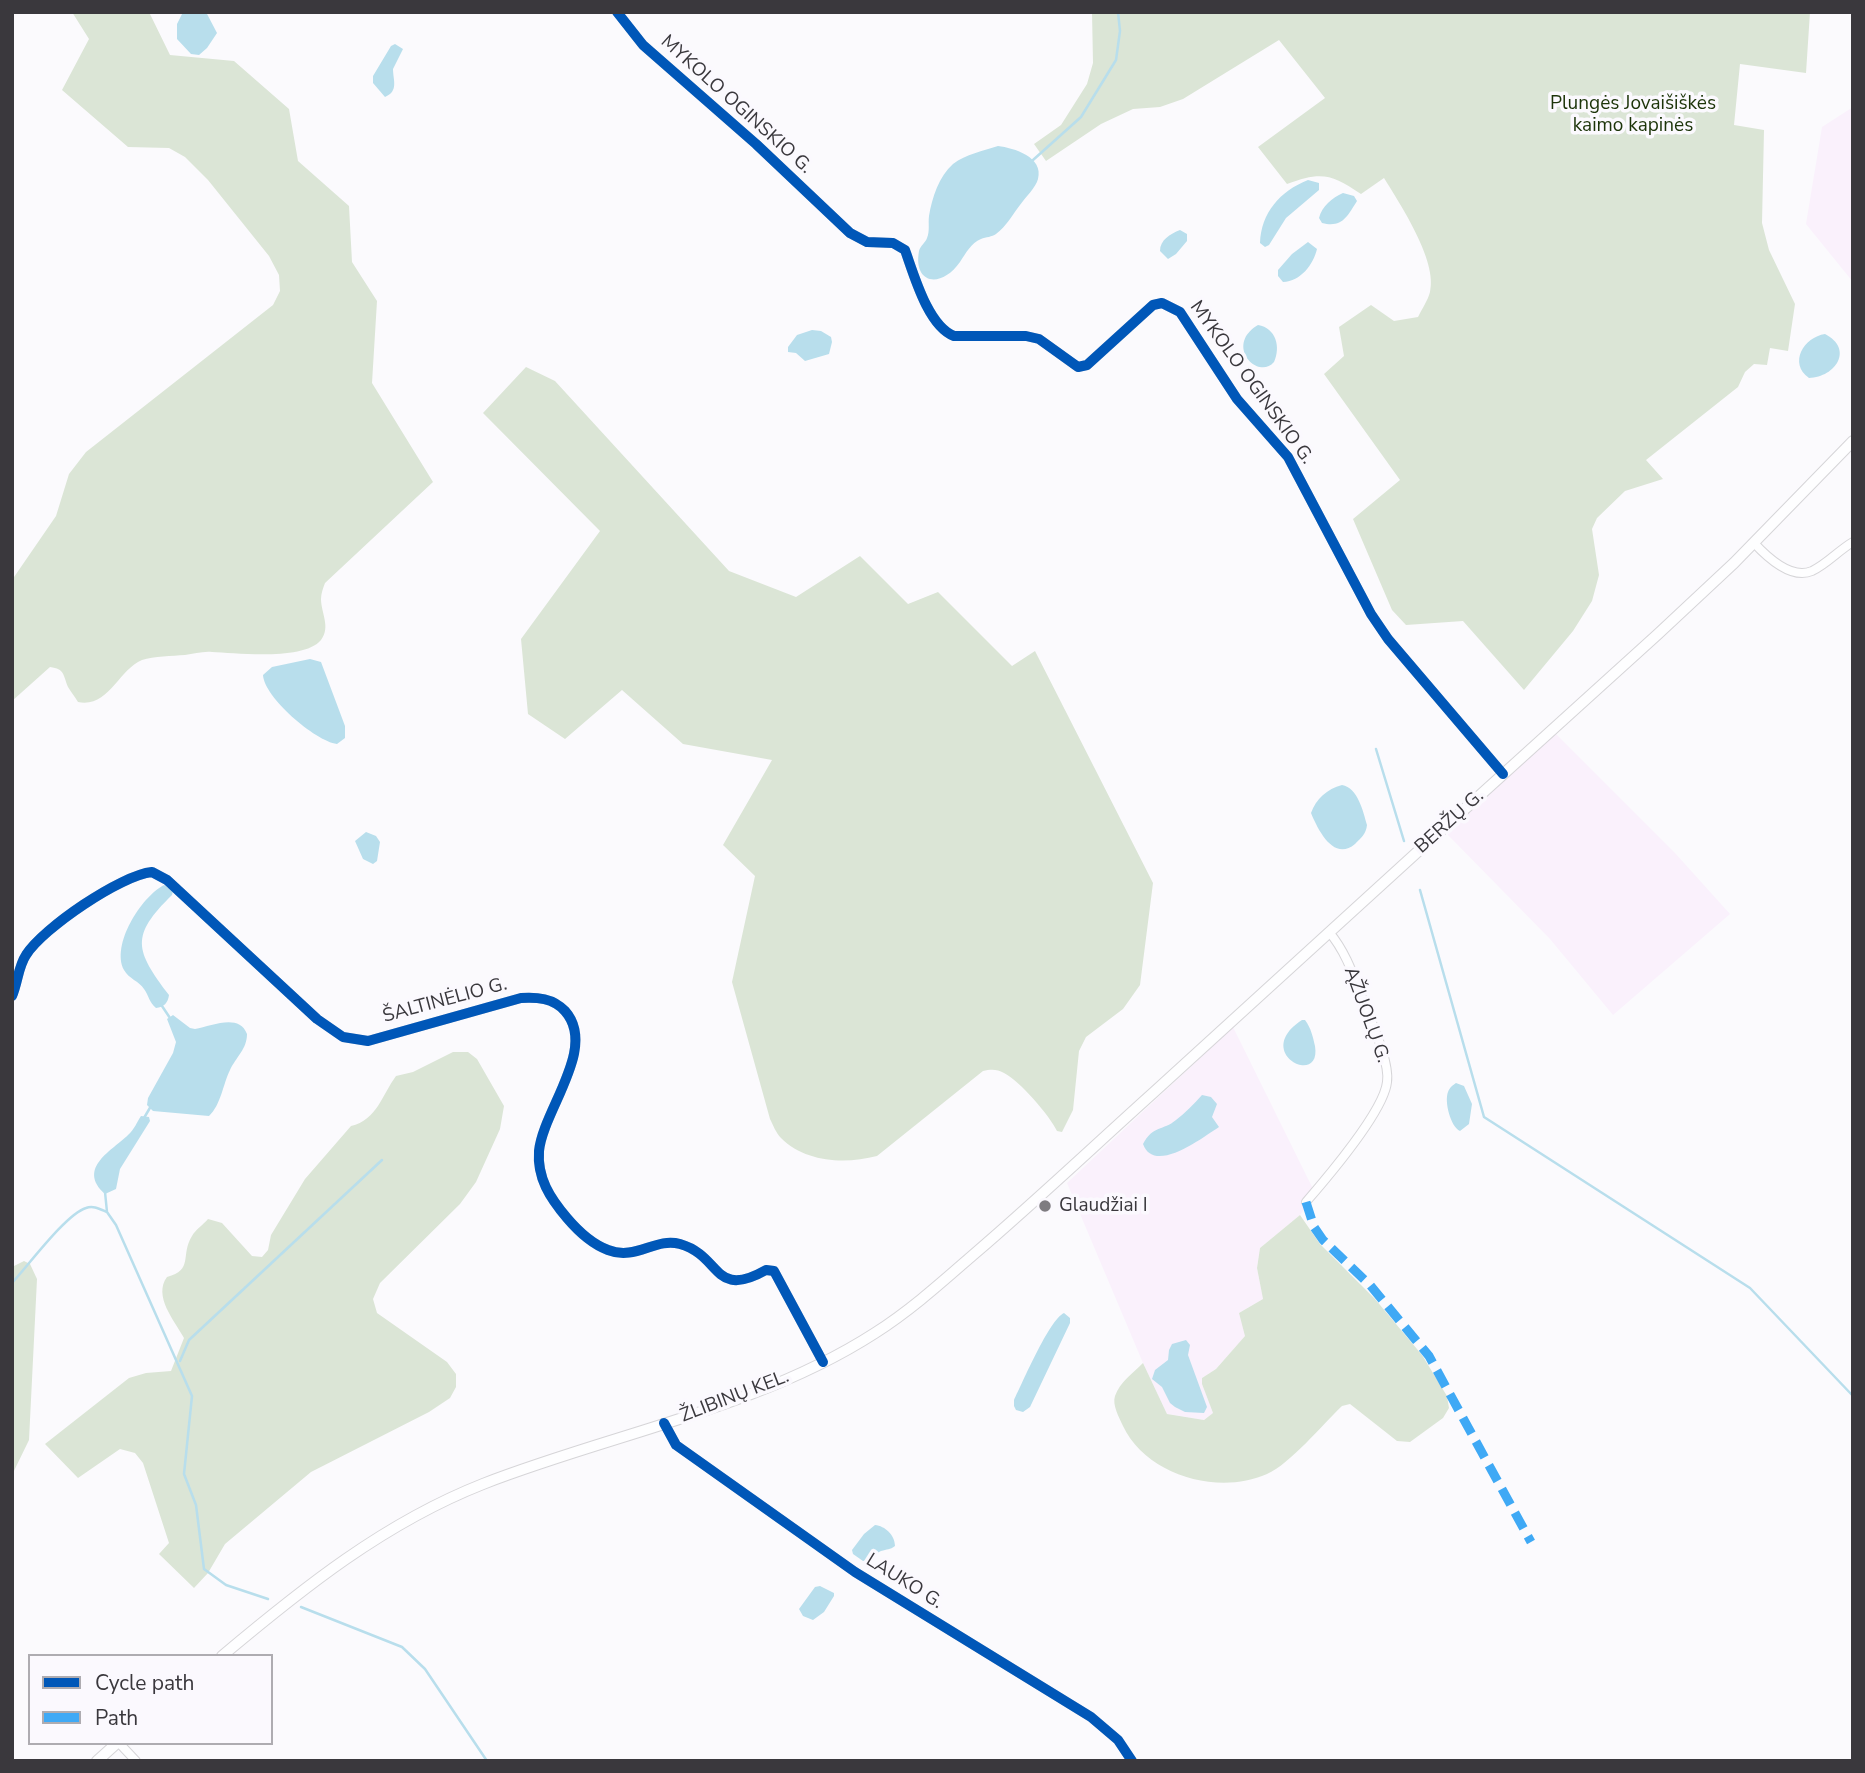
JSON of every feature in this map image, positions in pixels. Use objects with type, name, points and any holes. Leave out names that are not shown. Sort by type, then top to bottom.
[{"type":"main road","name":"BERŽŲ G.","points":[[1103,1138],[1658,635],[1754,543],[1853,441]]},
{"type":"main road","name":"ŽLIBINŲ KEL.","points":[[224,1654],[350,1554],[424,1511],[482,1485],[755,1391],[823,1362],[877,1332],[914,1305],[1103,1138]]},
{"type":"main road","points":[[97,1761],[116,1745]]},
{"type":"street","name":"MYKOLO OGINSKIO G.","points":[[617,12],[643,45],[757,144],[850,233],[867,242],[892,243],[905,250],[920,296],[946,333],[954,336],[1026,336],[1039,339],[1078,367],[1087,365],[1153,305],[1162,303],[1180,312],[1237,398],[1288,457],[1371,614],[1388,639],[1503,774]]},
{"type":"street","points":[[1754,543],[1784,568],[1804,573],[1823,564],[1853,541]]},
{"type":"street","name":"ŠALTINĖLIO G.","points":[[12,996],[25,957],[45,934],[117,886],[136,876],[152,872],[167,880],[317,1019],[344,1037],[368,1041],[521,998],[545,999],[558,1005],[567,1014],[576,1040],[569,1071],[547,1119],[539,1153],[540,1172],[555,1203],[585,1236],[608,1250],[630,1254],[673,1242],[694,1250],[718,1273],[735,1282],[744,1281],[766,1270],[774,1272],[823,1362]]},
{"type":"street","name":"ĄŽUOLŲ G.","points":[[1306,1202],[1339,1163],[1380,1101],[1387,1083],[1387,1071],[1375,1029],[1340,947],[1329,932]]},
{"type":"street","name":"LAUKO G.","points":[[664,1423],[676,1445],[826,1553],[1091,1717],[1118,1740],[1132,1761]]},
{"type":"street","points":[[120,1745],[136,1761]]},
{"type":"shaded area","points":[[1853,107],[1853,282],[1806,224],[1822,127]]},
{"type":"shaded area","points":[[1556,734],[1675,853],[1730,914],[1613,1015],[1550,939],[1446,833]]},
{"type":"shaded area","points":[[1233,1027],[1316,1195],[1300,1215],[1260,1248],[1257,1268],[1263,1299],[1239,1313],[1246,1335],[1216,1369],[1202,1378],[1213,1413],[1204,1420],[1167,1414],[1067,1183]]},
{"type":"green space","points":[[72,12],[149,12],[170,55],[234,61],[289,109],[298,161],[349,206],[352,262],[377,301],[372,383],[433,482],[325,583],[321,599],[325,620],[324,635],[312,647],[285,653],[205,652],[142,660],[126,672],[106,694],[89,702],[78,702],[63,673],[50,667],[12,701],[12,580],[56,516],[69,474],[86,452],[273,305],[280,291],[279,275],[269,256],[208,180],[185,157],[169,148],[128,147],[62,90],[89,39]]},
{"type":"green space","name":"Plungės Jovaišiškės kaimo kapinės","points":[[1092,12],[1810,12],[1806,73],[1740,64],[1734,125],[1764,130],[1762,223],[1769,250],[1795,304],[1788,351],[1770,348],[1767,365],[1754,364],[1745,372],[1738,387],[1646,460],[1663,479],[1625,491],[1597,518],[1592,529],[1599,575],[1592,601],[1573,631],[1524,690],[1463,621],[1406,625],[1392,610],[1353,519],[1400,480],[1324,374],[1344,356],[1339,327],[1371,305],[1394,321],[1418,317],[1430,292],[1431,279],[1423,249],[1408,217],[1384,178],[1361,194],[1342,182],[1326,177],[1309,177],[1287,184],[1258,147],[1325,98],[1279,40],[1183,99],[1160,107],[1133,109],[1101,124],[1046,161],[1034,144],[1061,125],[1087,84],[1093,63]]},
{"type":"green space","points":[[526,367],[555,381],[729,571],[796,597],[860,556],[908,604],[938,592],[1012,666],[1035,651],[1153,883],[1140,985],[1123,1009],[1086,1037],[1079,1051],[1073,1110],[1062,1132],[1057,1131],[1018,1083],[1001,1072],[991,1070],[983,1071],[877,1156],[852,1160],[814,1157],[791,1146],[778,1134],[770,1119],[732,982],[755,876],[723,845],[772,760],[683,744],[622,690],[565,739],[528,714],[521,639],[600,531],[483,413]]},
{"type":"green space","points":[[453,1052],[468,1052],[477,1059],[504,1106],[500,1129],[476,1182],[460,1204],[380,1283],[373,1299],[377,1313],[447,1362],[456,1374],[456,1387],[450,1398],[429,1412],[311,1472],[225,1544],[208,1573],[194,1588],[159,1554],[169,1543],[143,1463],[135,1453],[120,1449],[78,1478],[45,1444],[129,1378],[146,1373],[171,1371],[184,1338],[167,1308],[162,1292],[163,1284],[167,1277],[184,1266],[192,1236],[208,1219],[222,1223],[252,1256],[262,1257],[268,1250],[271,1235],[305,1179],[351,1126],[373,1113],[396,1076],[413,1072]]},
{"type":"green space","points":[[1300,1215],[1320,1244],[1375,1299],[1422,1355],[1447,1396],[1449,1408],[1443,1418],[1410,1442],[1397,1441],[1350,1404],[1342,1406],[1286,1462],[1267,1474],[1248,1480],[1227,1483],[1206,1481],[1185,1477],[1166,1469],[1134,1443],[1123,1426],[1114,1403],[1117,1391],[1143,1363],[1167,1414],[1204,1420],[1213,1413],[1202,1378],[1216,1369],[1245,1336],[1239,1313],[1263,1299],[1257,1268],[1260,1248]]},
{"type":"green space","points":[[24,1261],[30,1264],[37,1279],[29,1440],[12,1475],[12,1267]]},
{"type":"water","points":[[183,12],[206,12],[217,33],[199,55],[191,54],[177,39],[177,24]]},
{"type":"water","points":[[395,44],[403,49],[393,69],[394,88],[385,97],[373,83],[373,76],[391,46]]},
{"type":"water","points":[[998,146],[1012,149],[1032,159],[1039,171],[1035,185],[1003,228],[974,243],[953,271],[937,279],[924,276],[918,262],[919,251],[928,235],[930,209],[940,181],[953,164]]},
{"type":"water","points":[[1308,180],[1319,183],[1319,190],[1286,218],[1265,247],[1260,243],[1268,213],[1289,190]]},
{"type":"water","points":[[1343,193],[1354,196],[1357,201],[1350,212],[1343,220],[1334,224],[1322,223],[1319,218],[1322,210],[1331,200]]},
{"type":"water","points":[[1180,230],[1187,234],[1187,241],[1168,259],[1160,251],[1162,244]]},
{"type":"water","points":[[1308,242],[1317,249],[1313,261],[1301,275],[1283,282],[1278,276],[1278,270],[1292,254]]},
{"type":"water","points":[[1258,325],[1273,334],[1277,344],[1274,362],[1267,367],[1253,364],[1244,351],[1248,333]]},
{"type":"water","points":[[812,330],[821,331],[831,337],[829,354],[805,361],[796,353],[788,352],[788,347],[797,335]]},
{"type":"water","points":[[1825,334],[1839,347],[1838,361],[1827,373],[1809,378],[1800,365],[1801,352],[1811,340]]},
{"type":"water","points":[[310,659],[321,662],[345,726],[345,738],[337,744],[316,735],[292,717],[272,695],[263,675],[272,667]]},
{"type":"water","points":[[1342,785],[1356,795],[1367,825],[1355,844],[1347,849],[1334,847],[1328,842],[1311,813],[1323,795]]},
{"type":"water","points":[[366,832],[376,836],[380,842],[377,861],[373,864],[363,859],[355,841]]},
{"type":"water","points":[[164,885],[173,891],[172,895],[149,922],[142,944],[149,966],[169,995],[165,1004],[156,1008],[142,986],[124,970],[121,960],[130,923],[146,900]]},
{"type":"water","points":[[173,1015],[190,1028],[232,1022],[243,1028],[247,1034],[243,1049],[209,1116],[153,1111],[147,1105],[148,1098],[173,1053],[176,1042],[167,1019]]},
{"type":"water","points":[[1302,1020],[1309,1026],[1315,1046],[1314,1058],[1309,1064],[1301,1065],[1286,1054],[1284,1044],[1288,1032]]},
{"type":"water","points":[[1456,1083],[1464,1086],[1472,1104],[1469,1124],[1460,1131],[1451,1120],[1447,1102],[1449,1090]]},
{"type":"water","points":[[1202,1095],[1211,1097],[1217,1104],[1212,1117],[1219,1127],[1179,1151],[1157,1156],[1149,1153],[1143,1144],[1147,1138],[1154,1131],[1176,1120]]},
{"type":"water","points":[[141,1116],[149,1117],[150,1121],[120,1169],[116,1189],[105,1194],[97,1185],[94,1176],[96,1168],[106,1153],[130,1133]]},
{"type":"water","points":[[1064,1313],[1070,1318],[1070,1323],[1030,1407],[1023,1412],[1016,1410],[1014,1400],[1037,1352],[1051,1327]]},
{"type":"water","points":[[1186,1340],[1190,1345],[1188,1355],[1207,1407],[1204,1413],[1185,1412],[1175,1407],[1162,1387],[1152,1379],[1155,1370],[1168,1360],[1172,1344]]},
{"type":"water","points":[[875,1525],[889,1532],[895,1546],[863,1561],[853,1554],[852,1550]]},
{"type":"water","points":[[820,1586],[834,1593],[834,1596],[824,1612],[813,1620],[803,1616],[799,1609],[815,1587]]},
{"type":"waterway","points":[[1033,160],[1081,117],[1116,60],[1120,31],[1118,12]]},
{"type":"waterway","points":[[1376,749],[1404,841]]},
{"type":"waterway","points":[[1420,890],[1484,1117],[1750,1288],[1853,1396]]},
{"type":"waterway","points":[[162,1006],[170,1018]]},
{"type":"waterway","points":[[144,1118],[151,1106]]},
{"type":"waterway","points":[[180,1361],[189,1340],[382,1160]]},
{"type":"waterway","points":[[105,1192],[107,1212],[116,1225],[192,1396],[184,1474],[196,1505],[204,1569],[226,1585],[268,1599]]},
{"type":"waterway","points":[[12,1283],[58,1230],[78,1212],[91,1207],[107,1212]]},
{"type":"waterway","points":[[301,1607],[402,1647],[425,1669],[487,1761]]},
{"type":"marked path","points":[[1306,1202],[1314,1227],[1323,1240],[1370,1285],[1429,1356],[1531,1542]]},
{"type":"cycle path","points":[[617,12],[643,45],[756,144],[850,233],[867,242],[893,243],[905,250],[929,311],[937,322],[954,336],[1026,336],[1039,339],[1078,367],[1087,365],[1153,305],[1162,303],[1180,312],[1237,399],[1288,457],[1371,614],[1388,639],[1503,774]]},
{"type":"cycle path","points":[[12,996],[23,960],[48,931],[103,892],[138,875],[152,872],[167,880],[317,1019],[343,1037],[368,1041],[521,998],[550,1001],[565,1011],[574,1026],[575,1043],[572,1061],[549,1117],[539,1151],[542,1179],[561,1210],[586,1237],[618,1253],[662,1244],[680,1244],[704,1257],[727,1278],[736,1280],[749,1278],[766,1270],[774,1271],[823,1362]]},
{"type":"cycle path","points":[[664,1423],[676,1445],[855,1572],[1091,1717],[1118,1740],[1132,1761]]},
{"type":"place","name":"Glaudžiai I","points":[[1045,1206]]}]
